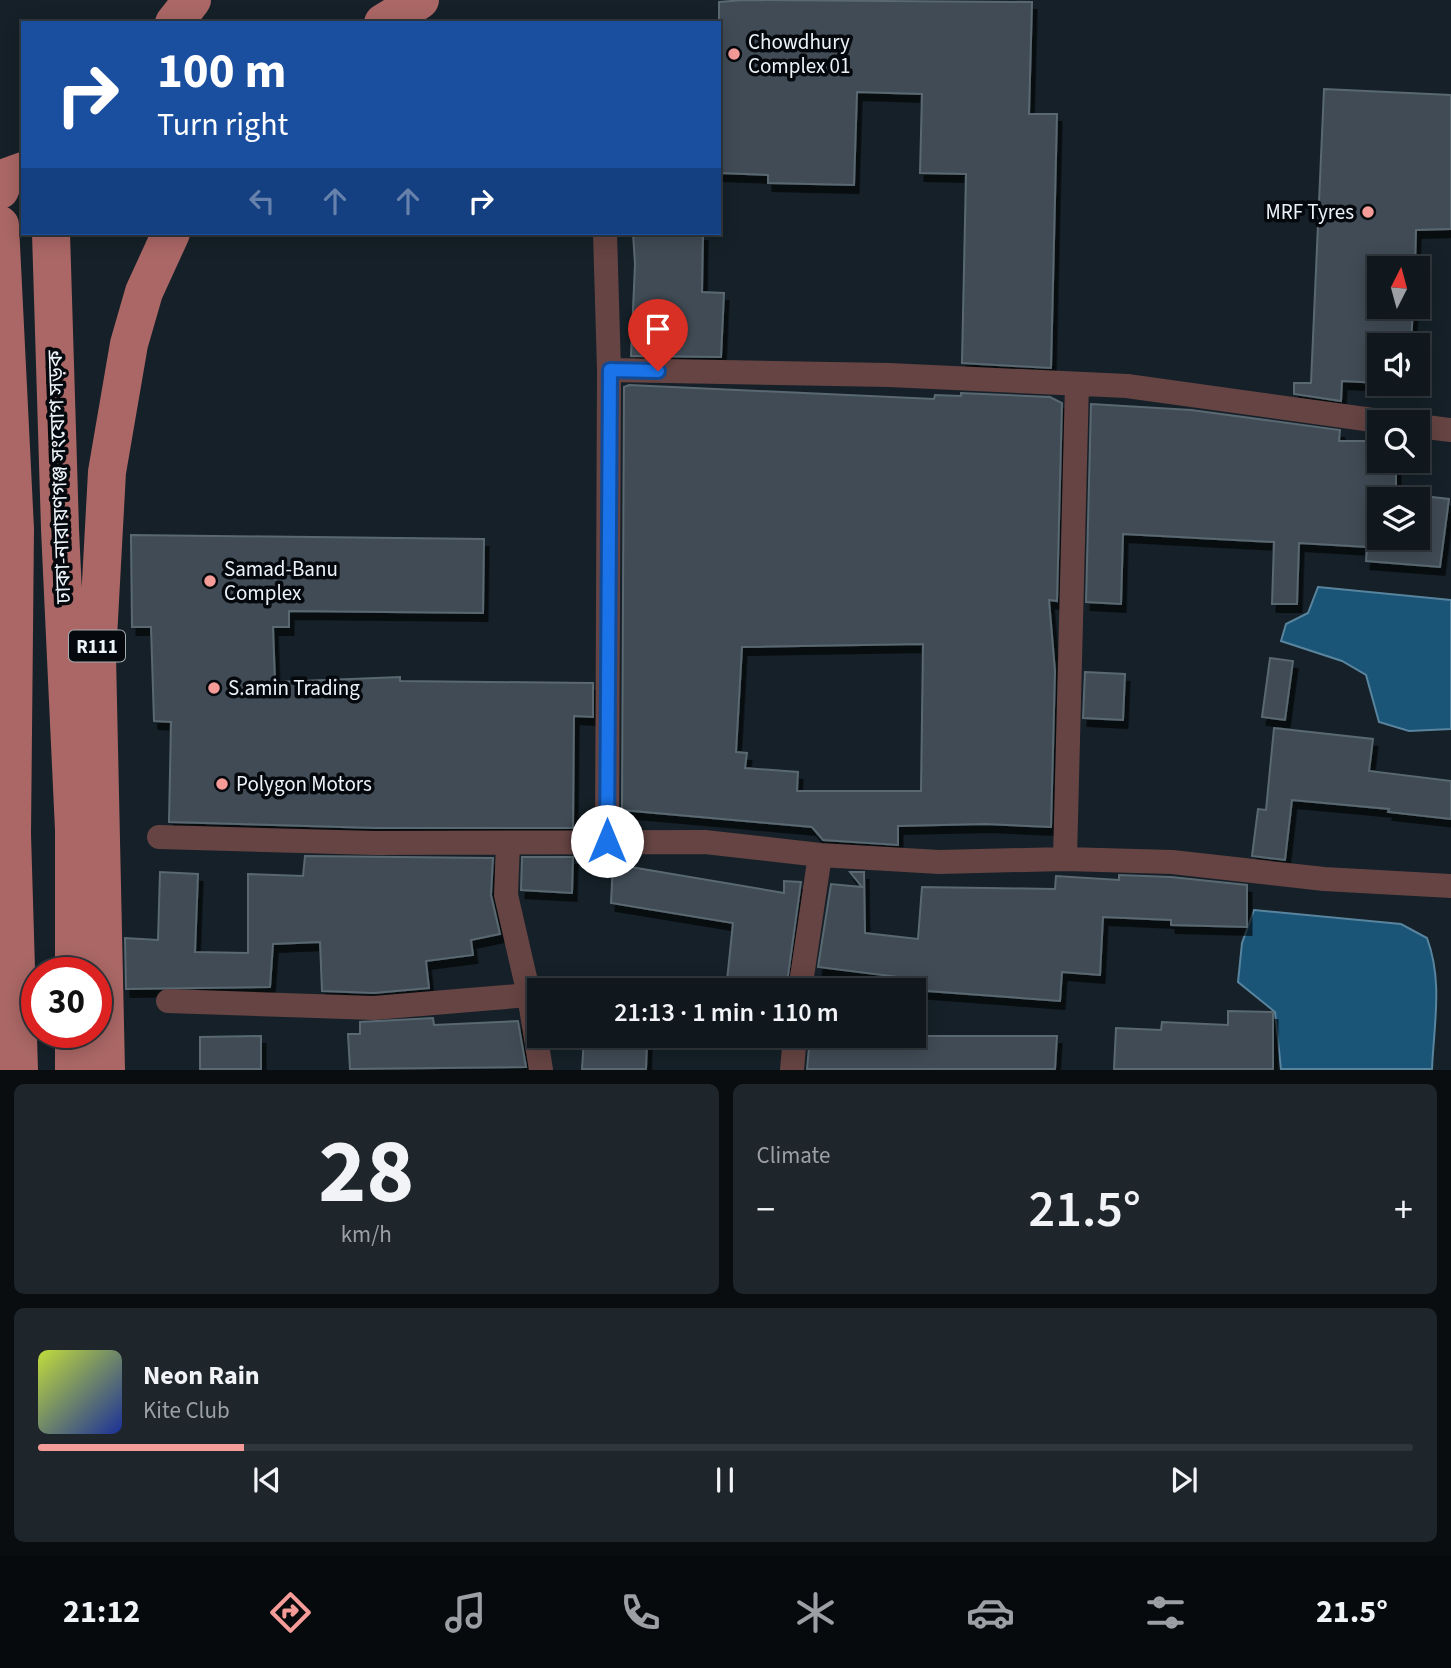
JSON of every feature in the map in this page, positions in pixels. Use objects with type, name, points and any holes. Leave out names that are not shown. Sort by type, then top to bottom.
[{"type":"main road","points":[[176,21],[192,0]]},
{"type":"main road","points":[[386,21],[420,0]]},
{"type":"main road","points":[[0,190],[4,178],[21,172]]},
{"type":"main road","name":"ঢাকা-নারায়ণগঞ্জ সংযোগ সড়ক","points":[[51,235],[60,529],[74,830],[74,957]]},
{"type":"main road","name":"R111","points":[[106,1069],[97,656],[107,472],[129,344],[145,292],[170,235]]},
{"type":"main road","points":[[1,247],[15,529],[12,834],[19,1069]]},
{"type":"main road","points":[[74,1048],[74,1069]]},
{"type":"street","points":[[605,235],[610,370],[607,841]]},
{"type":"street","points":[[610,370],[889,375],[1126,386],[1367,419]]},
{"type":"street","points":[[1065,859],[1076,384]]},
{"type":"street","points":[[1430,427],[1451,430]]},
{"type":"street","points":[[159,837],[508,844],[705,842],[820,855],[939,862],[1065,859],[1172,862],[1324,879],[1451,886]]},
{"type":"street","points":[[508,844],[506,895],[527,986]]},
{"type":"street","points":[[802,978],[820,855]]},
{"type":"street","points":[[168,1001],[374,1007],[527,995]]},
{"type":"street","points":[[538,1048],[541,1069]]},
{"type":"street","points":[[792,1069],[795,1048]]},
{"type":"water","points":[[1318,587],[1451,600],[1451,729],[1409,731],[1379,722],[1366,675],[1342,661],[1281,641],[1286,624],[1308,613]]},
{"type":"water","points":[[1254,910],[1401,924],[1427,938],[1436,986],[1432,1069],[1281,1069],[1275,1012],[1238,982],[1242,943]]},
{"type":"building","points":[[719,2],[1032,2],[1029,114],[1057,114],[1051,368],[962,363],[966,174],[920,173],[922,94],[857,92],[854,185],[768,183],[768,175],[721,173]]},
{"type":"building","name":"MRF Tyres","points":[[1324,89],[1451,95],[1451,229],[1416,230],[1415,256],[1367,256],[1367,319],[1412,319],[1412,333],[1367,333],[1367,382],[1342,381],[1341,401],[1294,394],[1294,383],[1311,383]]},
{"type":"building","points":[[633,235],[703,235],[702,292],[724,293],[721,357],[631,356],[635,264]]},
{"type":"building","points":[[629,385],[934,399],[935,395],[961,396],[961,393],[1050,397],[1062,403],[1057,601],[1049,600],[1055,671],[1051,827],[985,824],[898,826],[898,845],[823,840],[812,827],[622,810],[624,387]],"holes":[[[923,644],[921,791],[797,791],[798,772],[745,768],[747,753],[736,752],[742,647]]]},
{"type":"building","points":[[1091,404],[1191,410],[1340,430],[1339,441],[1367,441],[1367,473],[1396,473],[1396,487],[1367,487],[1367,547],[1299,543],[1297,604],[1272,604],[1274,542],[1123,534],[1121,604],[1086,602]]},
{"type":"building","points":[[1430,497],[1449,499],[1440,567],[1366,561],[1367,547],[1367,550],[1430,550]]},
{"type":"building","points":[[131,535],[484,539],[483,613],[289,611],[289,627],[273,627],[275,682],[400,677],[400,681],[593,683],[593,717],[574,716],[573,828],[375,828],[169,822],[171,722],[154,721],[151,627],[132,627]]},
{"type":"building","points":[[1270,658],[1293,661],[1285,720],[1262,717]]},
{"type":"building","points":[[1085,672],[1125,674],[1123,720],[1083,718]]},
{"type":"building","points":[[1274,728],[1373,739],[1369,771],[1451,781],[1451,819],[1388,812],[1389,809],[1292,800],[1285,860],[1252,856],[1258,809],[1266,810]]},
{"type":"building","points":[[305,856],[493,858],[491,895],[500,934],[471,940],[473,955],[426,961],[429,988],[374,993],[322,991],[320,942],[273,944],[270,987],[126,989],[125,938],[158,940],[160,872],[198,874],[195,952],[248,953],[248,874],[303,876]]},
{"type":"building","points":[[522,857],[573,857],[572,893],[521,890]]},
{"type":"building","points":[[613,864],[784,893],[784,881],[801,882],[788,978],[727,978],[733,923],[611,903]]},
{"type":"building","points":[[850,872],[864,872],[865,933],[918,939],[922,887],[1055,889],[1056,876],[1119,880],[1119,875],[1171,877],[1247,885],[1247,927],[1171,925],[1171,920],[1103,917],[1100,975],[1062,972],[1060,1001],[926,991],[926,978],[818,967],[831,884],[862,887]]},
{"type":"building","points":[[1228,1011],[1273,1012],[1273,1069],[1114,1069],[1116,1028],[1161,1030],[1162,1022],[1228,1025]]},
{"type":"building","points":[[433,1018],[434,1025],[518,1021],[526,1067],[350,1069],[348,1034],[360,1034],[360,1022]]},
{"type":"building","points":[[261,1036],[261,1069],[200,1069],[200,1037]]},
{"type":"building","points":[[926,1036],[1057,1036],[1055,1069],[807,1069],[809,1048],[926,1048]]},
{"type":"building","points":[[583,1048],[647,1048],[646,1069],[582,1069]]},
{"type":"place","name":"Chowdhury Complex 01","points":[[734,54]]},
{"type":"place","name":"MRF Tyres","points":[[1368,212]]},
{"type":"place","name":"Samad-Banu Complex","points":[[210,581]]},
{"type":"place","name":"S.amin Trading","points":[[214,688]]},
{"type":"place","name":"Polygon Motors","points":[[222,784]]},
{"type":"route","points":[[607,841],[610,370],[658,371]]}]
